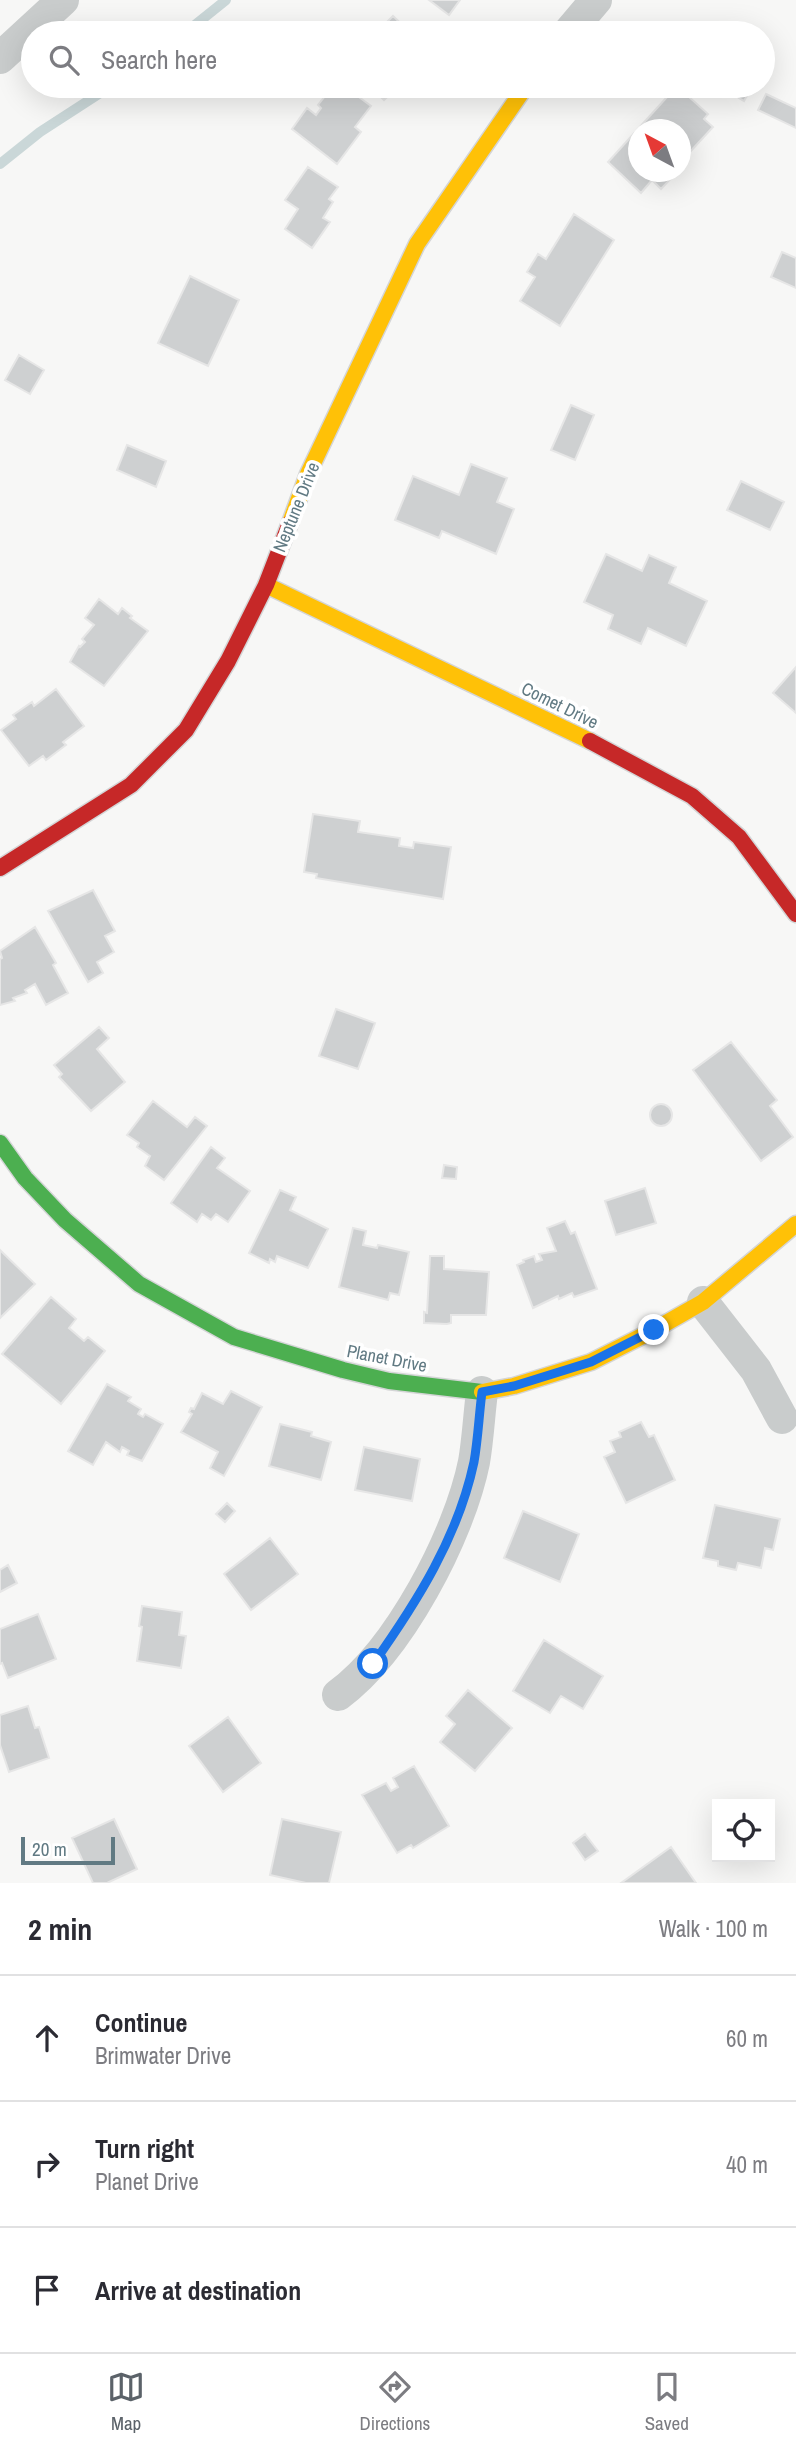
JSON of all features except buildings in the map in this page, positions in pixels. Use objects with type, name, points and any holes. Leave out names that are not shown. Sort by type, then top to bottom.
[{"type":"street","points":[[40,21],[63,0]]},
{"type":"street","points":[[578,21],[596,0]]},
{"type":"street","points":[[0,58],[21,39]]},
{"type":"street","name":"Neptune Drive","points":[[0,868],[131,785],[186,730],[228,661],[266,585],[308,474],[417,244],[518,98]]},
{"type":"street","name":"Comet Drive","points":[[266,585],[614,752],[692,796],[739,837],[796,914]]},
{"type":"street","name":"Planet Drive","points":[[0,1143],[25,1178],[65,1220],[139,1284],[234,1337],[389,1381],[482,1392],[514,1386],[591,1362],[704,1302],[796,1224]]},
{"type":"street","points":[[704,1302],[756,1370],[782,1418]]},
{"type":"street","points":[[338,1695],[373,1664],[400,1626],[440,1558],[461,1510],[474,1461],[482,1392]]},
{"type":"waterway","points":[[200,21],[226,0]]},
{"type":"waterway","points":[[0,164],[40,132],[92,98]]},
{"type":"traffic: fast","points":[[0,1143],[25,1178],[65,1220],[139,1284],[234,1337],[389,1381],[482,1392]]},
{"type":"traffic: slow","points":[[290,523],[308,474],[417,244],[518,98]]},
{"type":"traffic: slow","points":[[266,585],[590,741]]},
{"type":"traffic: slow","points":[[482,1392],[514,1386],[591,1362],[654,1330],[703,1302],[796,1224]]},
{"type":"traffic: jam","points":[[0,868],[131,785],[186,730],[228,661],[266,585],[290,523]]},
{"type":"traffic: jam","points":[[590,741],[692,796],[739,837],[796,914]]},
{"type":"route","points":[[373,1664],[400,1626],[440,1558],[461,1510],[474,1461],[482,1392],[514,1386],[591,1362],[654,1330]]}]
